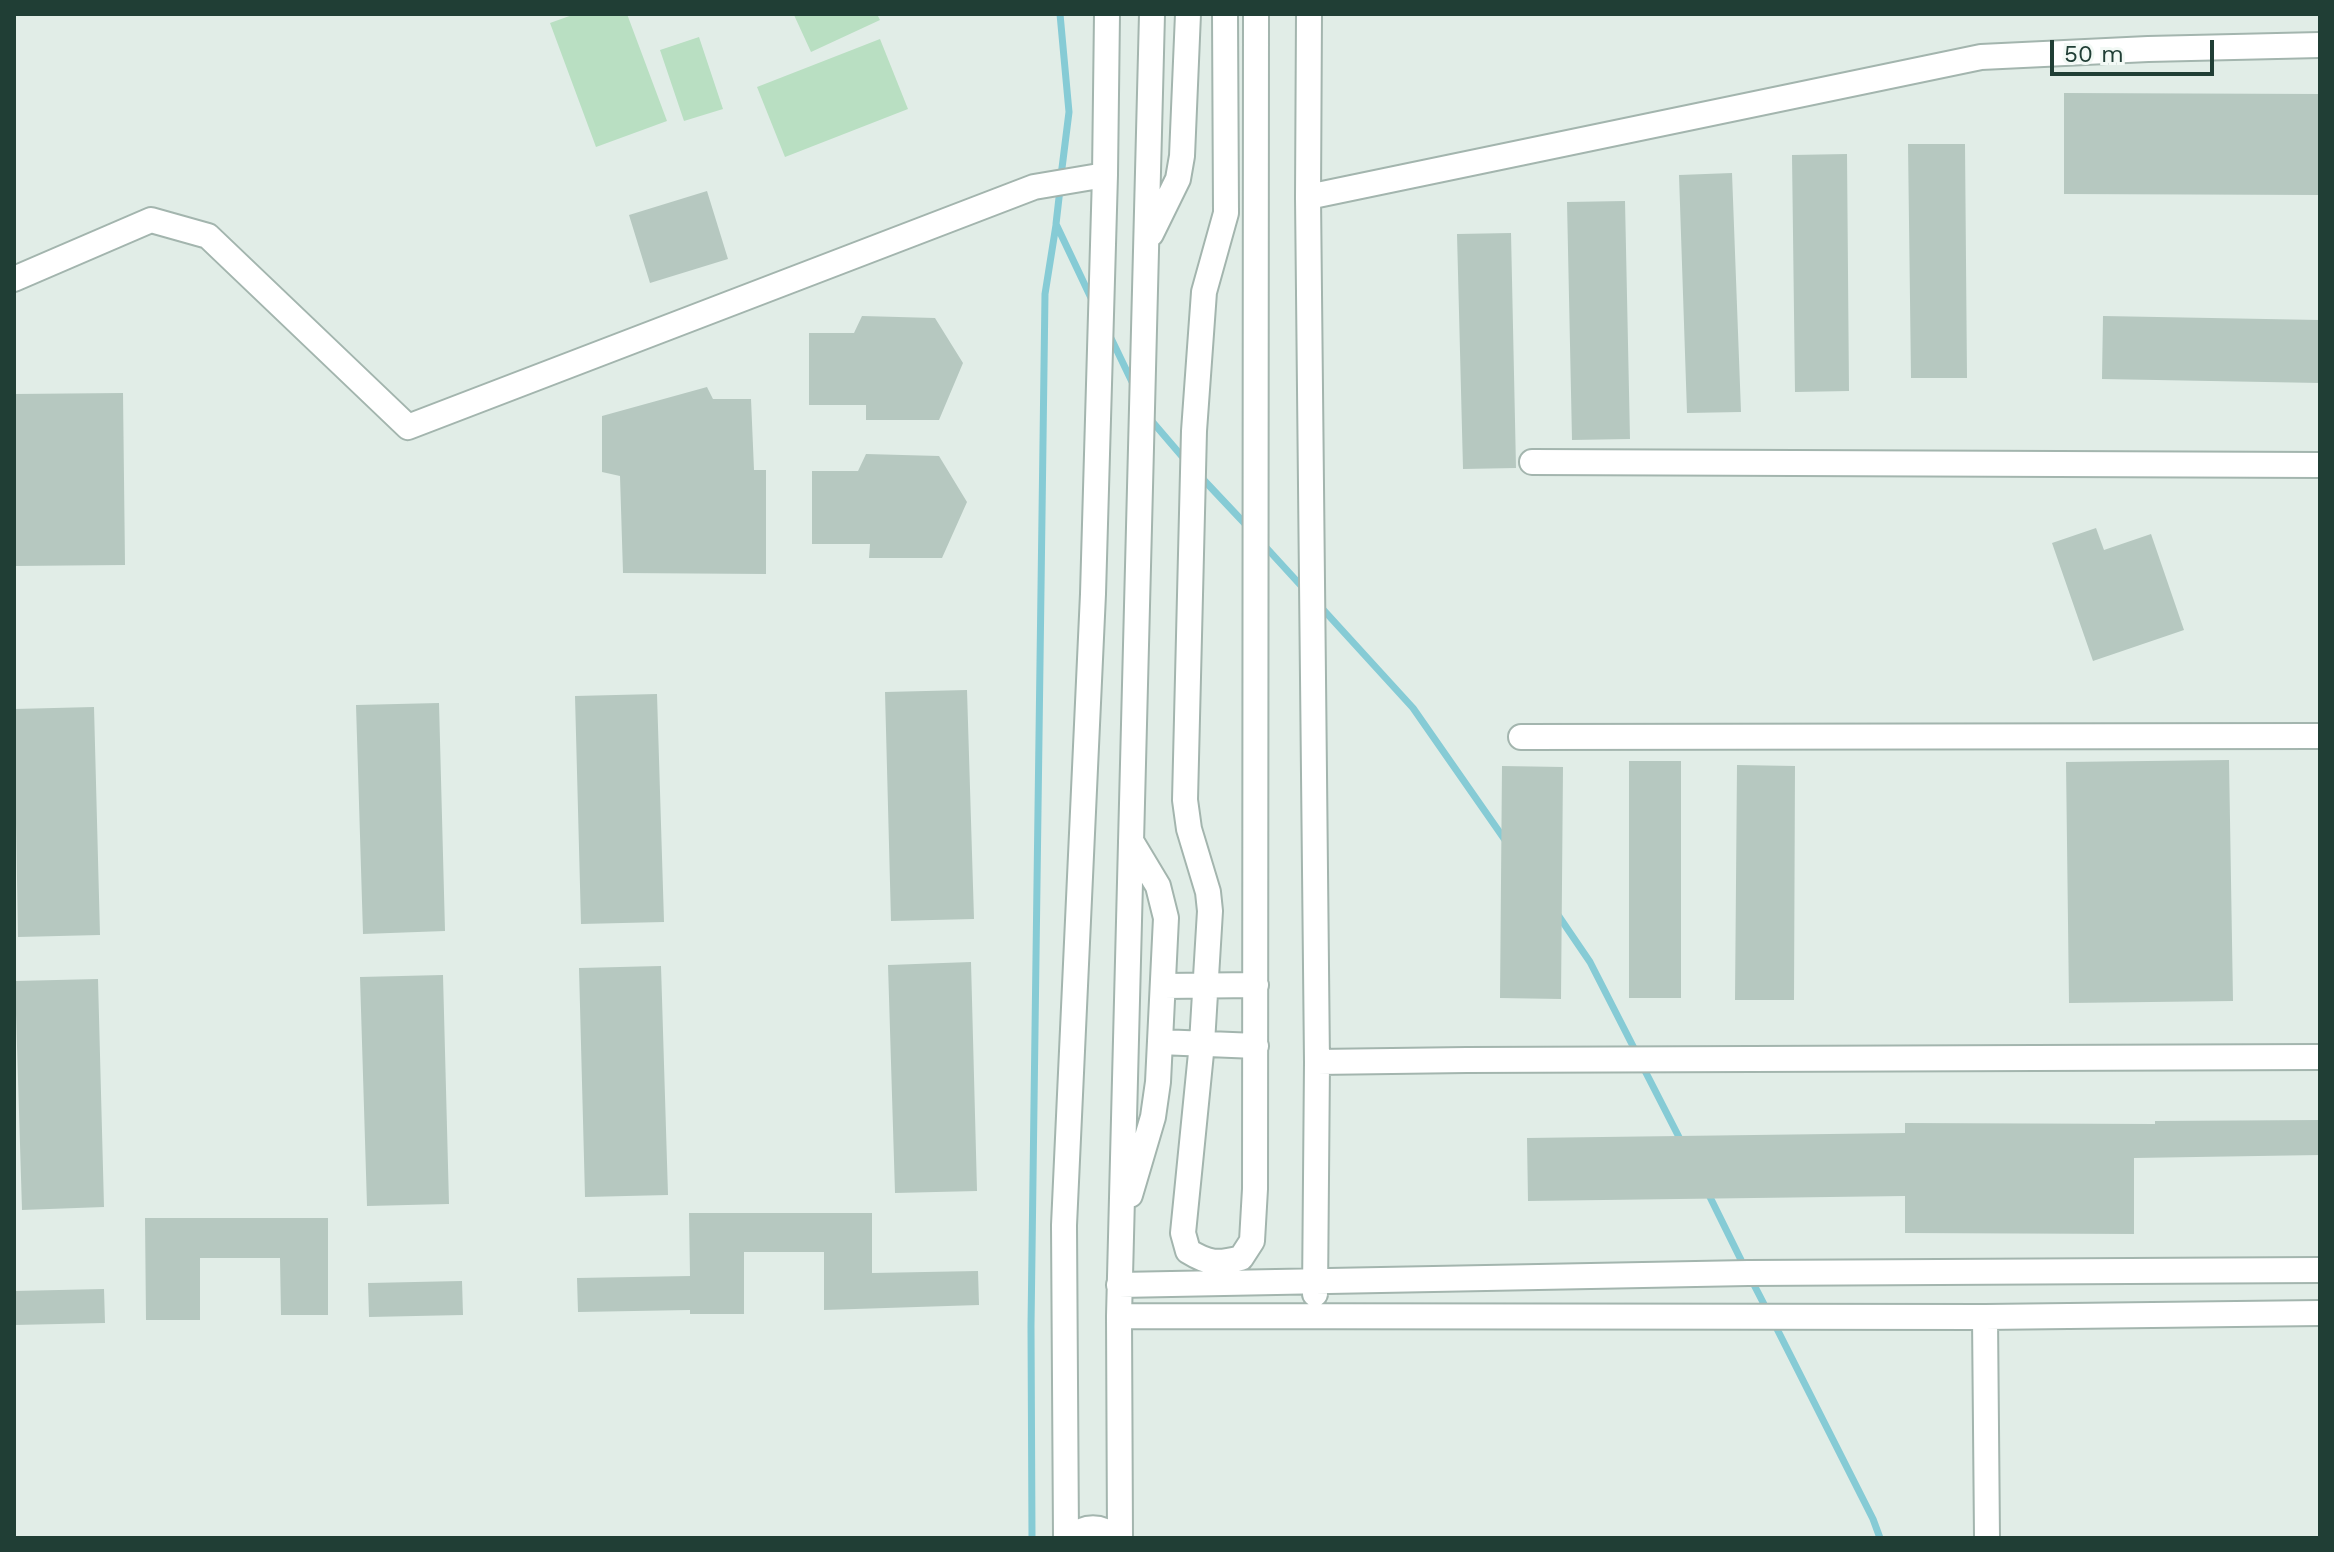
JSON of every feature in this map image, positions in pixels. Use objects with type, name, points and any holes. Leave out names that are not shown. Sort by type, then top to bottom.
[{"type":"street","points":[[1068,1538],[1064,1225],[1093,594],[1107,14]]},
{"type":"street","points":[[1117,1538],[1119,1285],[1152,14]]},
{"type":"street","points":[[1146,244],[1178,179],[1182,156],[1188,14]]},
{"type":"street","points":[[1225,14],[1226,213],[1204,292],[1194,431],[1185,800],[1189,829],[1208,892],[1210,911],[1202,1043],[1183,1233],[1188,1251],[1205,1261],[1222,1263],[1241,1258],[1252,1241],[1255,1189],[1256,14]]},
{"type":"street","points":[[1309,14],[1317,1062],[1315,1317]]},
{"type":"street","points":[[1187,43],[1256,41]]},
{"type":"street","points":[[1308,197],[1981,57],[2320,45]]},
{"type":"street","points":[[1185,101],[1256,100]]},
{"type":"street","points":[[14,279],[151,220],[208,236],[408,427],[1034,187],[1105,175]]},
{"type":"street","points":[[1532,462],[2320,465]]},
{"type":"street","points":[[1521,737],[2320,736]]},
{"type":"street","points":[[1121,1228],[1153,1117],[1164,986],[1166,918],[1158,886],[1131,841]]},
{"type":"street","points":[[1164,986],[1256,985]]},
{"type":"street","points":[[1160,1042],[1256,1046]]},
{"type":"street","points":[[1317,1062],[2320,1057]]},
{"type":"street","points":[[1119,1285],[1764,1273],[2320,1270]]},
{"type":"street","points":[[1119,1316],[1985,1317],[2320,1313]]},
{"type":"street","points":[[1985,1317],[1987,1538]]},
{"type":"street","points":[[1068,1538],[1089,1528],[1108,1531],[1117,1538]]},
{"type":"green space","points":[[575,14],[627,14],[667,121],[596,147],[550,23]]},
{"type":"green space","points":[[796,14],[877,14],[880,20],[811,52]]},
{"type":"green space","points":[[699,37],[723,109],[684,121],[660,50]]},
{"type":"green space","points":[[880,39],[908,109],[785,157],[757,87]]},
{"type":"building","points":[[2064,93],[2320,94],[2320,195],[2064,194]]},
{"type":"building","points":[[1908,144],[1965,144],[1967,378],[1911,378]]},
{"type":"building","points":[[1847,154],[1849,391],[1795,392],[1792,155]]},
{"type":"building","points":[[1732,173],[1741,412],[1687,413],[1679,175]]},
{"type":"building","points":[[707,191],[728,259],[650,283],[629,215]]},
{"type":"building","points":[[1625,201],[1630,439],[1572,440],[1567,202]]},
{"type":"building","points":[[1511,233],[1516,468],[1463,469],[1457,234]]},
{"type":"building","points":[[862,316],[935,318],[963,363],[939,420],[866,420],[866,405],[809,405],[809,333],[854,333]]},
{"type":"building","points":[[2103,316],[2320,320],[2320,383],[2102,379]]},
{"type":"building","points":[[707,387],[713,399],[751,399],[754,470],[766,470],[766,574],[623,573],[620,476],[602,472],[602,416]]},
{"type":"building","points":[[123,393],[125,565],[14,566],[14,394]]},
{"type":"building","points":[[866,454],[939,456],[967,502],[942,558],[869,558],[870,544],[812,544],[812,471],[858,471]]},
{"type":"building","points":[[2096,528],[2104,550],[2151,534],[2184,630],[2093,661],[2052,543]]},
{"type":"building","points":[[967,690],[974,919],[891,921],[885,692]]},
{"type":"building","points":[[657,694],[664,922],[581,924],[575,696]]},
{"type":"building","points":[[439,703],[445,931],[363,934],[356,705]]},
{"type":"building","points":[[94,707],[100,935],[18,937],[14,709]]},
{"type":"building","points":[[2229,760],[2233,1001],[2069,1003],[2066,762]]},
{"type":"building","points":[[1629,761],[1681,761],[1681,998],[1629,998]]},
{"type":"building","points":[[1737,765],[1795,766],[1794,1000],[1735,1000]]},
{"type":"building","points":[[1502,766],[1563,767],[1561,999],[1500,998]]},
{"type":"building","points":[[971,962],[977,1191],[895,1193],[888,965]]},
{"type":"building","points":[[661,966],[668,1195],[585,1197],[579,968]]},
{"type":"building","points":[[443,975],[449,1204],[367,1206],[360,977]]},
{"type":"building","points":[[98,979],[104,1207],[22,1210],[15,981]]},
{"type":"building","points":[[2320,1120],[2320,1155],[2134,1158],[2134,1234],[1905,1233],[1905,1196],[1528,1201],[1527,1138],[1905,1133],[1905,1123],[2155,1124],[2155,1121]]},
{"type":"building","points":[[689,1213],[872,1213],[872,1273],[978,1271],[979,1305],[824,1310],[824,1252],[744,1252],[744,1314],[690,1314],[690,1310],[578,1312],[577,1278],[690,1276]]},
{"type":"building","points":[[145,1218],[328,1218],[328,1315],[281,1315],[280,1258],[200,1258],[200,1320],[146,1320]]},
{"type":"building","points":[[462,1281],[463,1315],[369,1317],[368,1283]]},
{"type":"building","points":[[104,1289],[105,1323],[14,1325],[14,1291]]},
{"type":"waterway","points":[[1060,14],[1069,112],[1061,176]]},
{"type":"waterway","points":[[1060,189],[1056,224],[1092,300]]},
{"type":"waterway","points":[[1032,1538],[1031,1326],[1045,294],[1056,225]]},
{"type":"waterway","points":[[1108,332],[1134,386]]},
{"type":"waterway","points":[[1150,419],[1186,461]]},
{"type":"waterway","points":[[1200,476],[1249,528]]},
{"type":"waterway","points":[[1262,543],[1305,590]]},
{"type":"waterway","points":[[1319,605],[1413,708],[1505,840]]},
{"type":"waterway","points":[[1558,915],[1590,962],[1637,1054]]},
{"type":"waterway","points":[[1642,1065],[1682,1143]]},
{"type":"waterway","points":[[1708,1193],[1745,1268]]},
{"type":"waterway","points":[[1751,1279],[1767,1310]]},
{"type":"waterway","points":[[1773,1321],[1880,1538]]}]
